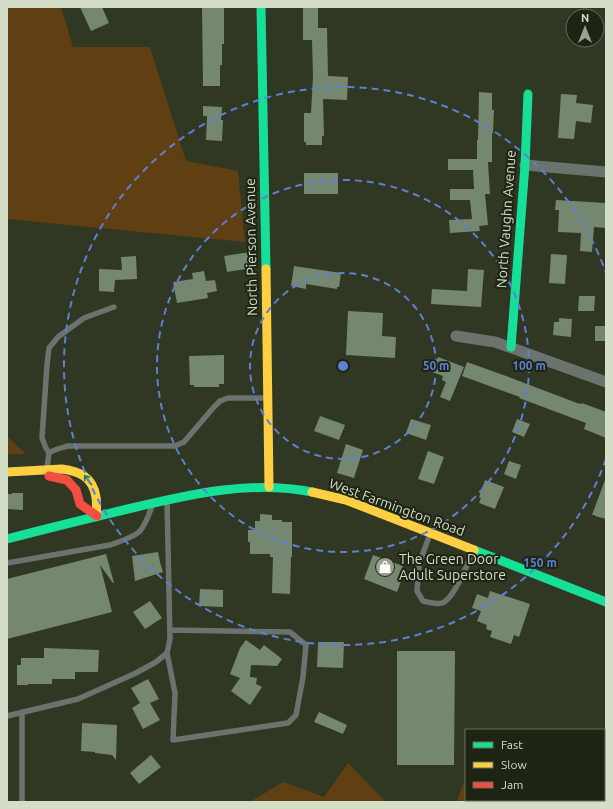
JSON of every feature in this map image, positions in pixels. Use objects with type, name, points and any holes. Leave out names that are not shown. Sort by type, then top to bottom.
[{"type":"main road","name":"North Pierson Avenue","points":[[261,7],[269,487]]},
{"type":"main road","name":"North Vaughn Avenue","points":[[511,347],[525,165],[528,94]]},
{"type":"main road","points":[[7,472],[62,468],[84,474],[91,481],[96,492],[97,516]]},
{"type":"main road","points":[[22,472],[67,480],[76,490],[80,504],[97,516]]},
{"type":"main road","name":"West Farmington Road","points":[[7,539],[97,516],[219,490],[244,487],[269,487],[303,490],[346,500],[606,602]]},
{"type":"street","points":[[525,165],[606,172]]},
{"type":"street","points":[[456,336],[487,340],[511,347],[606,382]]},
{"type":"lane","points":[[46,470],[49,453],[42,438],[49,348],[58,338],[84,318],[114,307]]},
{"type":"lane","points":[[49,453],[68,446],[175,446],[184,442],[220,401],[228,398],[268,398]]},
{"type":"lane","points":[[167,500],[170,639],[166,653],[175,693],[173,740],[288,724],[296,715],[304,677],[306,645],[290,632],[170,630]]},
{"type":"lane","points":[[7,564],[123,541],[139,532],[146,522],[152,504]]},
{"type":"lane","points":[[430,533],[419,564],[417,592],[423,601],[435,604],[443,603],[460,580],[474,550]]},
{"type":"lane","points":[[7,716],[78,699],[156,662],[166,653]]},
{"type":"lane","points":[[22,712],[22,802]]},
{"type":"shaded area","points":[[7,7],[61,7],[73,47],[150,47],[186,161],[238,171],[245,242],[7,219]]},
{"type":"shaded area","points":[[7,436],[26,454],[7,454]]},
{"type":"shaded area","points":[[348,763],[386,802],[250,802],[283,782],[324,797]]},
{"type":"shaded area","points":[[463,784],[465,784],[465,801],[535,802],[457,802]]},
{"type":"building","points":[[80,7],[102,7],[109,23],[91,31]]},
{"type":"building","points":[[202,7],[224,7],[224,44],[222,44],[222,65],[220,65],[220,86],[203,86]]},
{"type":"building","points":[[303,7],[318,7],[318,28],[327,28],[328,76],[348,77],[347,100],[323,99],[324,136],[322,136],[322,145],[306,145],[306,142],[304,142],[304,113],[311,113],[313,76],[312,40],[303,40]]},
{"type":"building","points":[[479,92],[492,93],[492,110],[494,110],[492,162],[488,162],[490,194],[485,194],[488,225],[479,226],[480,231],[450,233],[449,220],[472,219],[470,200],[450,200],[450,189],[474,189],[473,170],[448,170],[448,159],[477,159]]},
{"type":"building","points":[[561,94],[577,95],[576,103],[593,105],[591,123],[576,121],[574,139],[558,138]]},
{"type":"building","points":[[203,106],[222,107],[222,141],[206,140],[207,116],[203,116]]},
{"type":"building","points":[[304,173],[338,173],[338,194],[304,194]]},
{"type":"building","points":[[556,200],[606,203],[606,228],[594,227],[592,252],[580,251],[581,233],[558,232],[559,210],[555,210]]},
{"type":"building","points":[[250,252],[252,268],[227,272],[224,256]]},
{"type":"building","points":[[551,254],[567,255],[565,284],[549,283]]},
{"type":"building","points":[[136,256],[137,279],[115,280],[114,292],[99,291],[99,269],[122,270],[121,257]]},
{"type":"building","points":[[294,266],[341,273],[339,287],[337,287],[337,289],[306,284],[306,289],[291,286]]},
{"type":"building","points":[[468,269],[484,270],[481,307],[431,304],[432,289],[467,291]]},
{"type":"building","points":[[204,271],[206,281],[215,280],[217,291],[207,293],[208,298],[177,303],[173,282],[193,279],[192,273]]},
{"type":"building","points":[[579,296],[595,296],[594,311],[578,311]]},
{"type":"building","points":[[348,311],[383,313],[382,336],[396,337],[395,358],[346,355]]},
{"type":"building","points":[[559,318],[572,319],[571,337],[553,335],[554,322],[559,322]]},
{"type":"building","points":[[595,326],[606,326],[606,341],[595,341]]},
{"type":"building","points":[[224,355],[224,384],[219,384],[219,387],[194,387],[194,385],[190,385],[189,356]]},
{"type":"building","points":[[438,357],[464,367],[450,401],[440,397],[446,382],[442,380],[443,376],[432,372]]},
{"type":"building","points":[[467,362],[577,403],[582,403],[606,412],[606,438],[584,429],[586,423],[462,376]]},
{"type":"building","points":[[320,416],[345,425],[339,440],[314,431]]},
{"type":"building","points":[[411,419],[431,425],[426,440],[406,433]]},
{"type":"building","points":[[517,419],[530,424],[524,437],[512,432]]},
{"type":"building","points":[[346,444],[363,450],[354,478],[337,473]]},
{"type":"building","points":[[428,451],[444,457],[434,484],[418,479]]},
{"type":"building","points":[[509,461],[521,465],[516,479],[504,474]]},
{"type":"building","points":[[485,480],[504,487],[495,509],[479,503],[481,498],[479,497]]},
{"type":"building","points":[[605,480],[606,481],[606,519],[592,515]]},
{"type":"building","points":[[23,493],[23,510],[7,509],[7,494]]},
{"type":"building","points":[[260,514],[272,515],[272,520],[292,522],[290,594],[272,593],[273,557],[270,557],[270,554],[250,554],[248,530],[255,530],[255,521],[260,521]]},
{"type":"building","points":[[158,552],[163,572],[135,581],[132,556]]},
{"type":"building","points":[[106,554],[114,583],[100,565],[112,612],[7,639],[7,579]]},
{"type":"building","points":[[373,555],[403,566],[397,580],[401,581],[397,592],[364,579]]},
{"type":"building","points":[[200,589],[223,590],[223,607],[199,606]]},
{"type":"building","points":[[490,591],[530,604],[519,637],[514,635],[511,644],[490,637],[492,631],[486,629],[487,625],[477,621],[481,611],[472,608],[477,594],[488,598]]},
{"type":"building","points":[[150,601],[162,618],[145,629],[133,612]]},
{"type":"building","points":[[246,640],[260,650],[264,645],[282,659],[277,666],[251,665],[250,677],[257,678],[256,684],[262,687],[250,705],[231,691],[240,678],[230,674],[240,648]]},
{"type":"building","points":[[318,642],[344,642],[343,668],[317,667]]},
{"type":"building","points":[[44,648],[99,650],[98,672],[75,672],[75,679],[52,679],[52,684],[17,685],[17,665],[21,665],[21,658],[44,658]]},
{"type":"building","points":[[397,651],[455,651],[454,765],[397,765]]},
{"type":"building","points":[[148,679],[159,699],[150,703],[160,720],[143,729],[132,708],[140,703],[131,688]]},
{"type":"building","points":[[319,712],[347,725],[343,734],[314,722]]},
{"type":"building","points":[[82,723],[117,725],[116,760],[112,755],[81,751]]},
{"type":"building","points":[[151,755],[161,767],[139,784],[130,773]]},
{"type":"traffic: fast","points":[[261,7],[266,269]]},
{"type":"traffic: fast","points":[[511,347],[525,165],[528,94]]},
{"type":"traffic: fast","points":[[7,539],[132,508],[221,490],[266,487],[312,492]]},
{"type":"traffic: fast","points":[[474,550],[606,602]]},
{"type":"traffic: slow","points":[[266,269],[269,487]]},
{"type":"traffic: slow","points":[[7,472],[62,469],[79,473],[92,484],[96,499],[97,516]]},
{"type":"traffic: slow","points":[[312,492],[346,500],[474,550]]},
{"type":"traffic: jam","points":[[49,476],[67,480],[76,490],[80,504],[97,516]]},
{"type":"place","name":"The Green Door Adult Superstore","points":[[385,567]]}]
